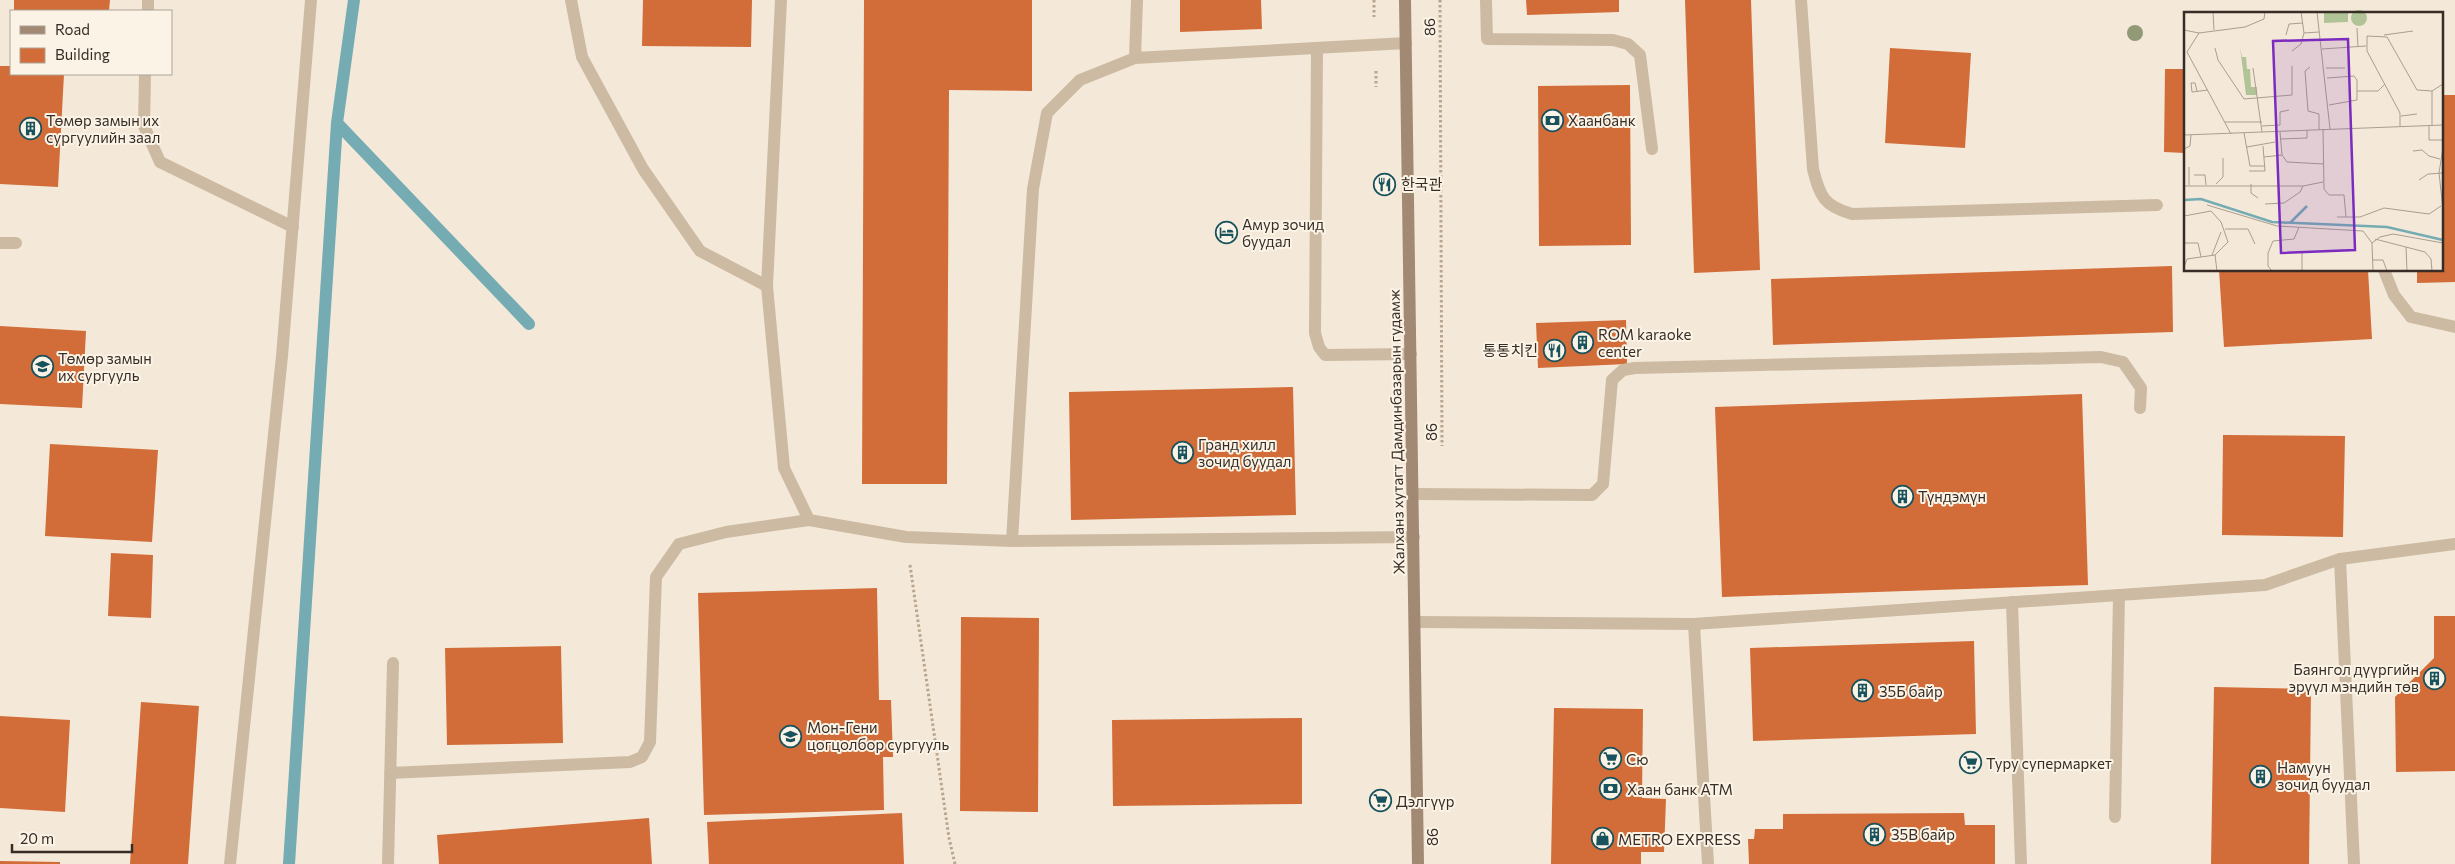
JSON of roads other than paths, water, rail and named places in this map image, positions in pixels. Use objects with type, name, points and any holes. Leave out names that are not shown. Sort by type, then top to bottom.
[{"type":"main road","name":"Жалханз хутагт Дамдинбазарын гудамж","points":[[1405,0],[1416,622],[1418,864]]},
{"type":"street","points":[[230,864],[282,356],[312,0]]},
{"type":"street","points":[[571,0],[582,57],[643,169],[700,251],[767,286]]},
{"type":"street","points":[[780,0],[767,286],[784,468],[809,520]]},
{"type":"street","points":[[1135,58],[1137,0]]},
{"type":"street","points":[[1486,0],[1486,39],[1613,40],[1628,44],[1640,55],[1652,149]]},
{"type":"street","points":[[1801,0],[1813,169],[1820,195],[1835,209],[1852,214],[2157,205]]},
{"type":"street","points":[[1012,541],[1033,189],[1047,113],[1080,80],[1135,58],[1406,43]]},
{"type":"street","points":[[1317,48],[1315,333],[1319,347],[1325,355],[1411,354]]},
{"type":"street","points":[[145,75],[144,126],[160,162],[293,227]]},
{"type":"street","points":[[0,243],[16,243]]},
{"type":"street","points":[[2384,271],[2394,295],[2411,316],[2455,327]]},
{"type":"street","points":[[1413,494],[1592,495],[1602,484],[1612,380],[1622,370],[1635,368],[2101,357],[2123,362],[2141,388],[2140,408]]},
{"type":"street","points":[[390,773],[630,762],[642,757],[650,742],[656,578],[679,544],[726,532],[809,520],[906,537],[1012,541],[1414,537]]},
{"type":"street","points":[[1416,622],[1694,624],[2265,585],[2340,559],[2455,544]]},
{"type":"street","points":[[2340,559],[2354,864]]},
{"type":"street","points":[[2115,817],[2119,595]]},
{"type":"street","points":[[2012,602],[2021,864]]},
{"type":"street","points":[[1694,624],[1708,864]]},
{"type":"street","points":[[388,864],[393,664]]},
{"type":"waterway","points":[[289,864],[337,123],[354,0]]},
{"type":"waterway","points":[[337,123],[529,324]]},
{"type":"place","name":"Хаанбанк","points":[[1552,120]]},
{"type":"place","name":"Төмөр замын их сургуулийн заал","points":[[30,129]]},
{"type":"place","name":"한국관","points":[[1385,184]]},
{"type":"place","name":"Амур зочид буудал","points":[[1226,233]]},
{"type":"place","name":"ROM karaoke center","points":[[1582,343]]},
{"type":"place","name":"통통치킨","points":[[1554,350]]},
{"type":"place","name":"Төмөр замын их сургууль","points":[[42,367]]},
{"type":"place","name":"Гранд хилл зочид буудал","points":[[1182,453]]},
{"type":"place","name":"Түндэмүн","points":[[1902,496]]},
{"type":"place","name":"Баянгол дүүргийн эрүүл мэндийн төв","points":[[2435,678]]},
{"type":"place","name":"35Б байр","points":[[1863,691]]},
{"type":"place","name":"Мон-Гени цогцолбор сургууль","points":[[791,736]]},
{"type":"place","name":"Сю","points":[[1610,759]]},
{"type":"place","name":"Туру супермаркет","points":[[1970,763]]},
{"type":"place","name":"Намуун зочид буудал","points":[[2261,776]]},
{"type":"place","name":"Хаан банк ATM","points":[[1611,789]]},
{"type":"place","name":"Дэлгүүр","points":[[1380,801]]},
{"type":"place","name":"35В байр","points":[[1875,834]]},
{"type":"place","name":"METRO EXPRESS","points":[[1602,839]]}]
